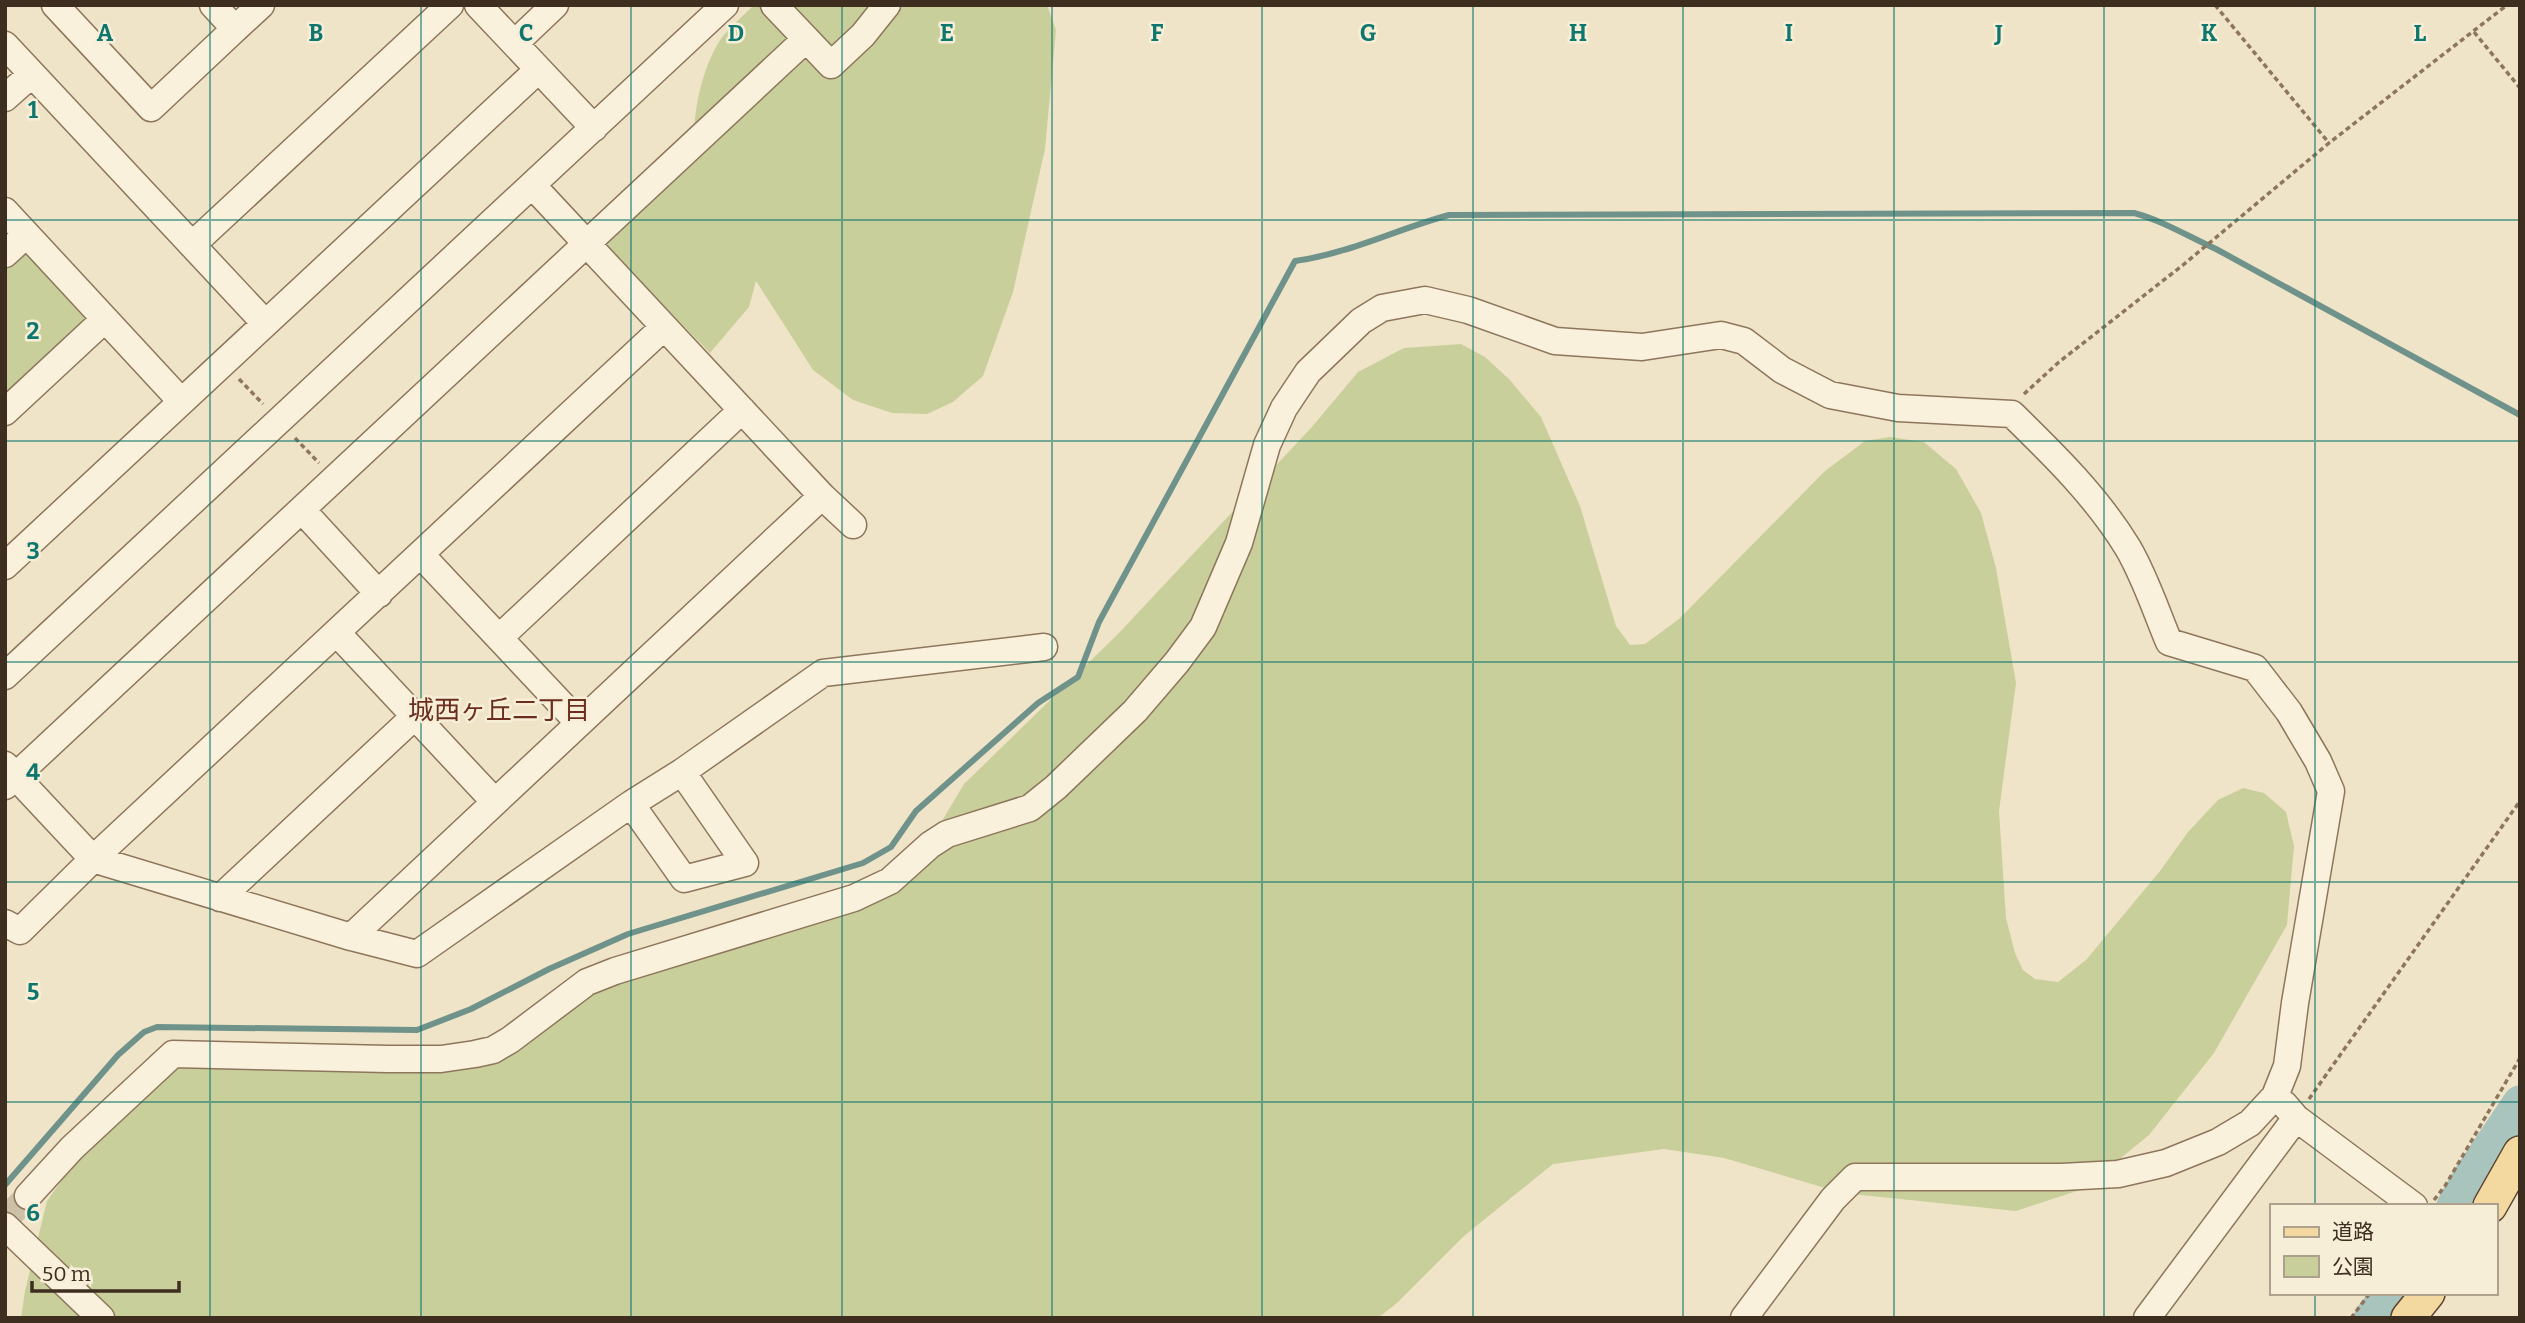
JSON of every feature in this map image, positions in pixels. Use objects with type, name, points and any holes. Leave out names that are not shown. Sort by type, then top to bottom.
[{"type":"main road","points":[[2491,1204],[2520,1153]]},
{"type":"street","points":[[55,5],[151,108],[261,5]]},
{"type":"street","points":[[213,5],[235,29]]},
{"type":"street","points":[[192,245],[450,5]]},
{"type":"street","points":[[478,5],[594,128]]},
{"type":"street","points":[[514,43],[555,5]]},
{"type":"street","points":[[5,676],[725,5]]},
{"type":"street","points":[[774,5],[831,65],[863,35],[887,5]]},
{"type":"street","points":[[806,39],[302,510],[9,776],[93,859],[351,937],[417,954],[823,673],[1044,647]]},
{"type":"street","points":[[5,46],[265,323]]},
{"type":"street","points":[[5,566],[538,69]]},
{"type":"street","points":[[5,98],[32,74]]},
{"type":"street","points":[[532,185],[822,496],[853,525]]},
{"type":"street","points":[[5,211],[181,401]]},
{"type":"street","points":[[5,254],[26,234]]},
{"type":"street","points":[[28,1196],[72,1148],[173,1054],[428,1059],[493,1050],[587,982],[854,898],[890,881],[930,845],[947,834],[1030,808],[1056,787],[1135,711],[1203,627],[1239,543],[1267,445],[1284,408],[1308,372],[1361,321],[1382,309],[1425,300],[1468,310],[1555,341],[1642,346],[1721,335],[1744,341],[1782,370],[1830,395],[1898,408],[2012,414],[2097,503],[2129,550],[2169,642],[2255,668],[2289,712],[2318,761],[2331,791],[2287,1066],[2275,1096],[2250,1123],[2218,1142],[2166,1163],[2118,1174],[2062,1177],[1855,1177],[1833,1199],[1744,1318]]},
{"type":"street","points":[[5,412],[105,319]]},
{"type":"street","points":[[5,923],[20,931],[93,859],[664,327]]},
{"type":"street","points":[[499,638],[742,410]]},
{"type":"street","points":[[351,937],[822,496]]},
{"type":"street","points":[[302,510],[379,594]]},
{"type":"street","points":[[421,555],[579,723]]},
{"type":"street","points":[[337,633],[495,802]]},
{"type":"street","points":[[220,898],[415,716]]},
{"type":"street","points":[[631,804],[684,879],[745,863],[682,772]]},
{"type":"street","points":[[2275,1096],[2296,1118],[2411,1204]]},
{"type":"street","points":[[2147,1318],[2296,1118]]},
{"type":"street","points":[[5,1226],[101,1318]]},
{"type":"path","points":[[2215,5],[2329,143]]},
{"type":"path","points":[[2012,414],[2024,394],[2059,362],[2183,265],[2329,143],[2507,5]]},
{"type":"path","points":[[2474,32],[2520,88]]},
{"type":"path","points":[[2296,1118],[2520,801]]},
{"type":"path","points":[[2431,1204],[2445,1186],[2520,1058]]},
{"type":"path","points":[[2351,1318],[2368,1295]]},
{"type":"green space","points":[[754,5],[1047,5],[1056,30],[1045,149],[1013,292],[983,376],[953,402],[927,414],[892,413],[853,400],[813,370],[756,281],[749,307],[710,353],[607,247],[605,241],[696,161],[694,131],[703,79],[715,48],[723,36]]},
{"type":"green space","points":[[22,252],[30,253],[87,314],[88,321],[8,394],[5,391],[5,268]]},
{"type":"green space","points":[[1461,344],[1485,357],[1509,379],[1541,417],[1580,506],[1616,626],[1630,645],[1645,644],[1679,619],[1825,471],[1865,441],[1890,437],[1924,442],[1956,469],[1981,513],[1996,568],[2016,683],[1999,811],[2006,918],[2015,953],[2023,970],[2035,979],[2058,982],[2086,960],[2160,871],[2188,832],[2218,800],[2243,788],[2264,793],[2286,812],[2294,846],[2287,925],[2214,1053],[2149,1135],[2083,1189],[2016,1211],[1842,1193],[1724,1158],[1664,1149],[1553,1164],[1464,1236],[1397,1303],[1378,1318],[21,1318],[47,1201],[72,1166],[177,1058],[514,1043],[636,969],[917,863],[964,784],[1118,634],[1311,428],[1358,372],[1404,348]]},
{"type":"waterway","points":[[5,1185],[118,1055],[144,1032],[157,1027],[417,1030],[471,1009],[549,969],[628,934],[863,863],[891,847],[916,811],[1038,703],[1078,677],[1099,622],[1295,261],[1334,253],[1449,215],[2134,213],[2216,249],[2520,415]]},
{"type":"waterway","points":[[2455,1204],[2520,1103]]},
{"type":"waterway","points":[[2371,1318],[2388,1295]]},
{"type":"tunnel","points":[[5,1220],[28,1196]]},
{"type":"district","name":"城西ヶ丘二丁目","points":[[499,710]]}]
